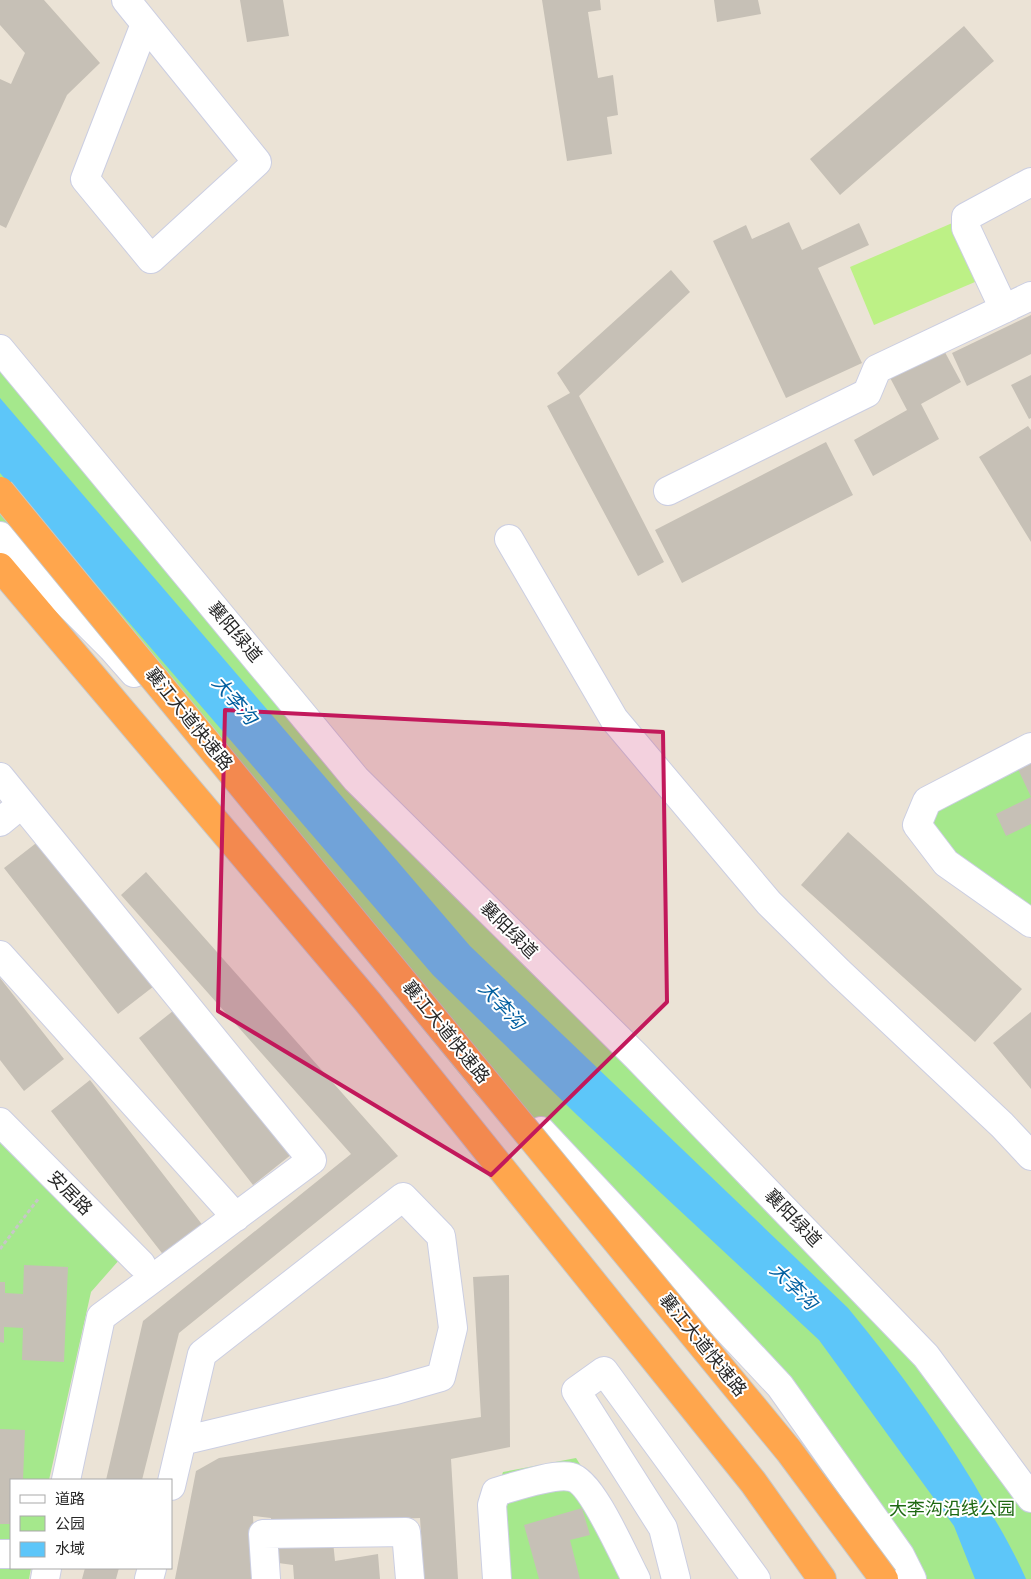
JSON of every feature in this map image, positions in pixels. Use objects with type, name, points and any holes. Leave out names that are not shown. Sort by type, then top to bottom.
[{"type":"highway","name":"襄江大道快速路","points":[[0,491],[783,1444],[884,1579]]},
{"type":"highway","points":[[0,567],[367,1001],[754,1482],[822,1579]]},
{"type":"street","points":[[126,0],[257,162],[151,259],[85,179],[145,24]]},
{"type":"street","points":[[1004,309],[966,228],[966,217],[1031,182]]},
{"type":"street","points":[[668,492],[867,394],[877,369],[1031,296]]},
{"type":"street","name":"襄阳绿道","points":[[0,349],[356,779],[636,1056],[926,1356],[1031,1498]]},
{"type":"street","points":[[0,536],[112,648],[492,1079],[780,1386],[900,1555],[912,1579]]},
{"type":"street","points":[[509,539],[614,719],[769,903],[838,972],[1002,1125],[1031,1156]]},
{"type":"street","points":[[1031,747],[927,801],[917,825],[946,863],[1031,923]]},
{"type":"street","points":[[0,778],[312,1160],[101,1317],[66,1479]]},
{"type":"street","points":[[0,822],[22,804]]},
{"type":"street","points":[[0,955],[236,1217]]},
{"type":"street","name":"安居路","points":[[0,1122],[141,1264]]},
{"type":"street","points":[[172,1482],[202,1354],[402,1197],[441,1236],[453,1328],[441,1377],[392,1391],[182,1441]]},
{"type":"street","points":[[676,1579],[664,1528],[576,1391],[604,1371],[756,1579]]},
{"type":"street","points":[[497,1579],[492,1505],[496,1492],[562,1476],[574,1477],[595,1499],[636,1579]]},
{"type":"street","points":[[266,1579],[264,1534],[406,1532],[410,1579]]},
{"type":"path","points":[[0,1249],[54,1177]]},
{"type":"highlighted area","points":[[225,710],[663,732],[667,1002],[491,1175],[218,1011]]},
{"type":"green space","points":[[957,221],[982,279],[874,325],[850,267]]},
{"type":"green space","name":"大李沟沿线公园","points":[[0,349],[356,779],[926,1356],[1031,1498],[1031,1579],[912,1579],[780,1386],[477,1095],[112,648],[0,536]]},
{"type":"green space","points":[[1031,747],[1031,923],[917,825]]},
{"type":"green space","points":[[0,1140],[120,1259],[91,1292],[49,1479],[10,1479],[10,1569],[31,1569],[29,1579],[0,1579]]},
{"type":"green space","points":[[576,1458],[647,1568],[651,1579],[497,1579],[496,1492],[503,1472]]},
{"type":"water","name":"大李沟","points":[[0,398],[470,946],[848,1308],[905,1380],[940,1430],[998,1525],[1026,1579],[975,1579],[954,1526],[819,1340],[577,1115],[433,975],[0,473]]},
{"type":"building","points":[[0,0],[44,0],[100,63],[67,95],[6,228],[0,225],[0,79],[11,84],[25,53],[0,25]]},
{"type":"building","points":[[240,0],[283,0],[289,36],[247,42]]},
{"type":"building","points":[[542,0],[600,0],[601,10],[588,12],[598,78],[613,75],[618,115],[607,117],[612,154],[567,161]]},
{"type":"building","points":[[714,0],[758,0],[761,14],[717,22]]},
{"type":"building","points":[[964,26],[994,61],[840,195],[810,159]]},
{"type":"building","points":[[789,222],[802,250],[859,223],[869,245],[818,268],[862,363],[786,398],[713,241],[746,225],[752,239]]},
{"type":"building","points":[[671,270],[690,292],[579,396],[664,562],[638,576],[547,406],[570,393],[557,373]]},
{"type":"building","points":[[1031,315],[1031,354],[967,386],[952,353]]},
{"type":"building","points":[[940,343],[961,382],[921,404],[939,439],[873,476],[854,440],[907,410],[887,372]]},
{"type":"building","points":[[1031,375],[1031,418],[1029,419],[1011,385]]},
{"type":"building","points":[[1028,426],[1031,430],[1031,542],[979,457]]},
{"type":"building","points":[[826,442],[853,495],[682,583],[655,530]]},
{"type":"building","points":[[1031,761],[1031,797],[1017,767]]},
{"type":"building","points":[[1031,797],[1031,824],[1006,836],[996,814]]},
{"type":"building","points":[[848,832],[1022,989],[975,1042],[801,885]]},
{"type":"building","points":[[44,837],[158,983],[118,1014],[4,868]]},
{"type":"building","points":[[146,872],[398,1156],[179,1333],[142,1479],[106,1479],[143,1321],[351,1154],[121,895]]},
{"type":"building","points":[[0,978],[64,1059],[24,1091],[0,1060]]},
{"type":"building","points":[[178,1007],[292,1154],[253,1185],[139,1038]]},
{"type":"building","points":[[1031,1012],[1031,1089],[993,1043]]},
{"type":"building","points":[[90,1080],[204,1227],[165,1257],[51,1111]]},
{"type":"building","points":[[24,1265],[68,1267],[64,1362],[22,1360],[23,1328],[4,1327],[4,1343],[0,1342],[0,1282],[5,1282],[5,1293],[23,1294]]},
{"type":"building","points":[[509,1275],[510,1447],[451,1459],[458,1579],[424,1579],[420,1518],[331,1522],[335,1561],[378,1554],[380,1579],[294,1579],[293,1565],[271,1562],[271,1518],[253,1516],[256,1579],[175,1579],[196,1471],[219,1458],[481,1417],[473,1277]]},
{"type":"building","points":[[0,1429],[25,1430],[23,1479],[10,1479],[10,1524],[0,1524]]},
{"type":"building","points":[[582,1508],[590,1535],[570,1540],[580,1579],[539,1579],[524,1525]]},
{"type":"building","points":[[85,1569],[119,1569],[116,1579],[82,1579]]}]
